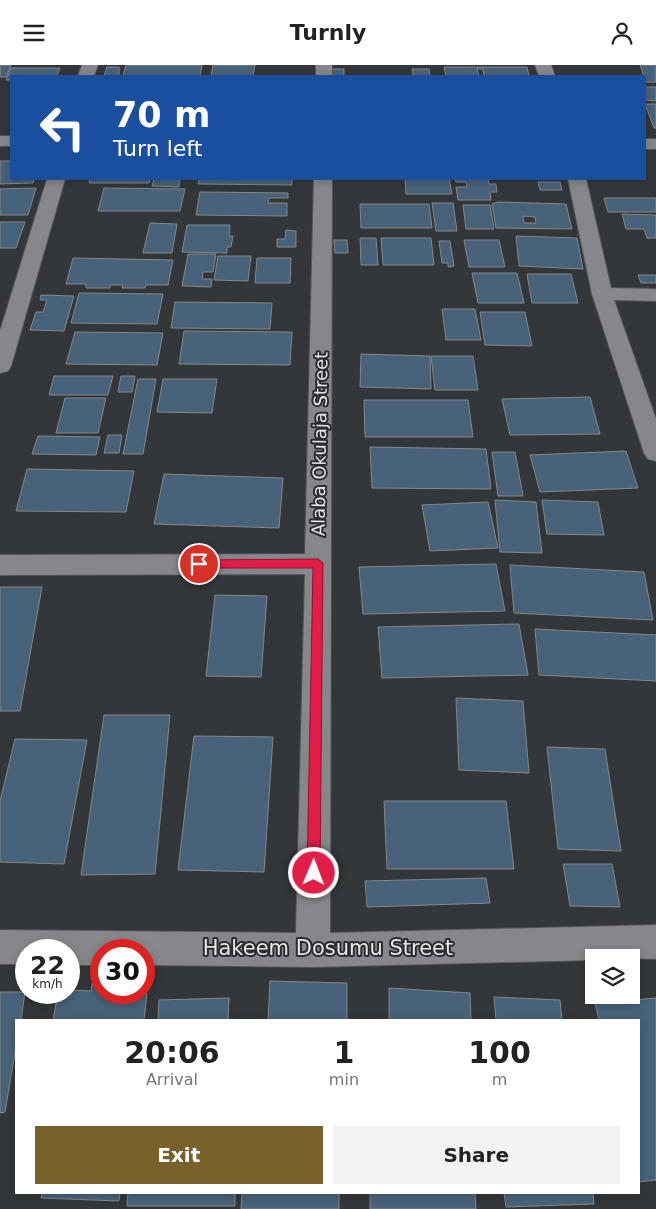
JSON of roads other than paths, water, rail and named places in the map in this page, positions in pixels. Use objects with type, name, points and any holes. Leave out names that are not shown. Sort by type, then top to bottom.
[{"type":"street","points":[[0,366],[56,180]]},
{"type":"street","name":"Alaba Okulaja Street","points":[[313,950],[324,180]]},
{"type":"street","points":[[577,180],[602,294],[656,453]]},
{"type":"street","points":[[602,294],[656,295]]},
{"type":"street","points":[[0,565],[318,563]]},
{"type":"street","name":"Hakeem Dosumu Street","points":[[0,947],[313,950],[656,942]]}]
